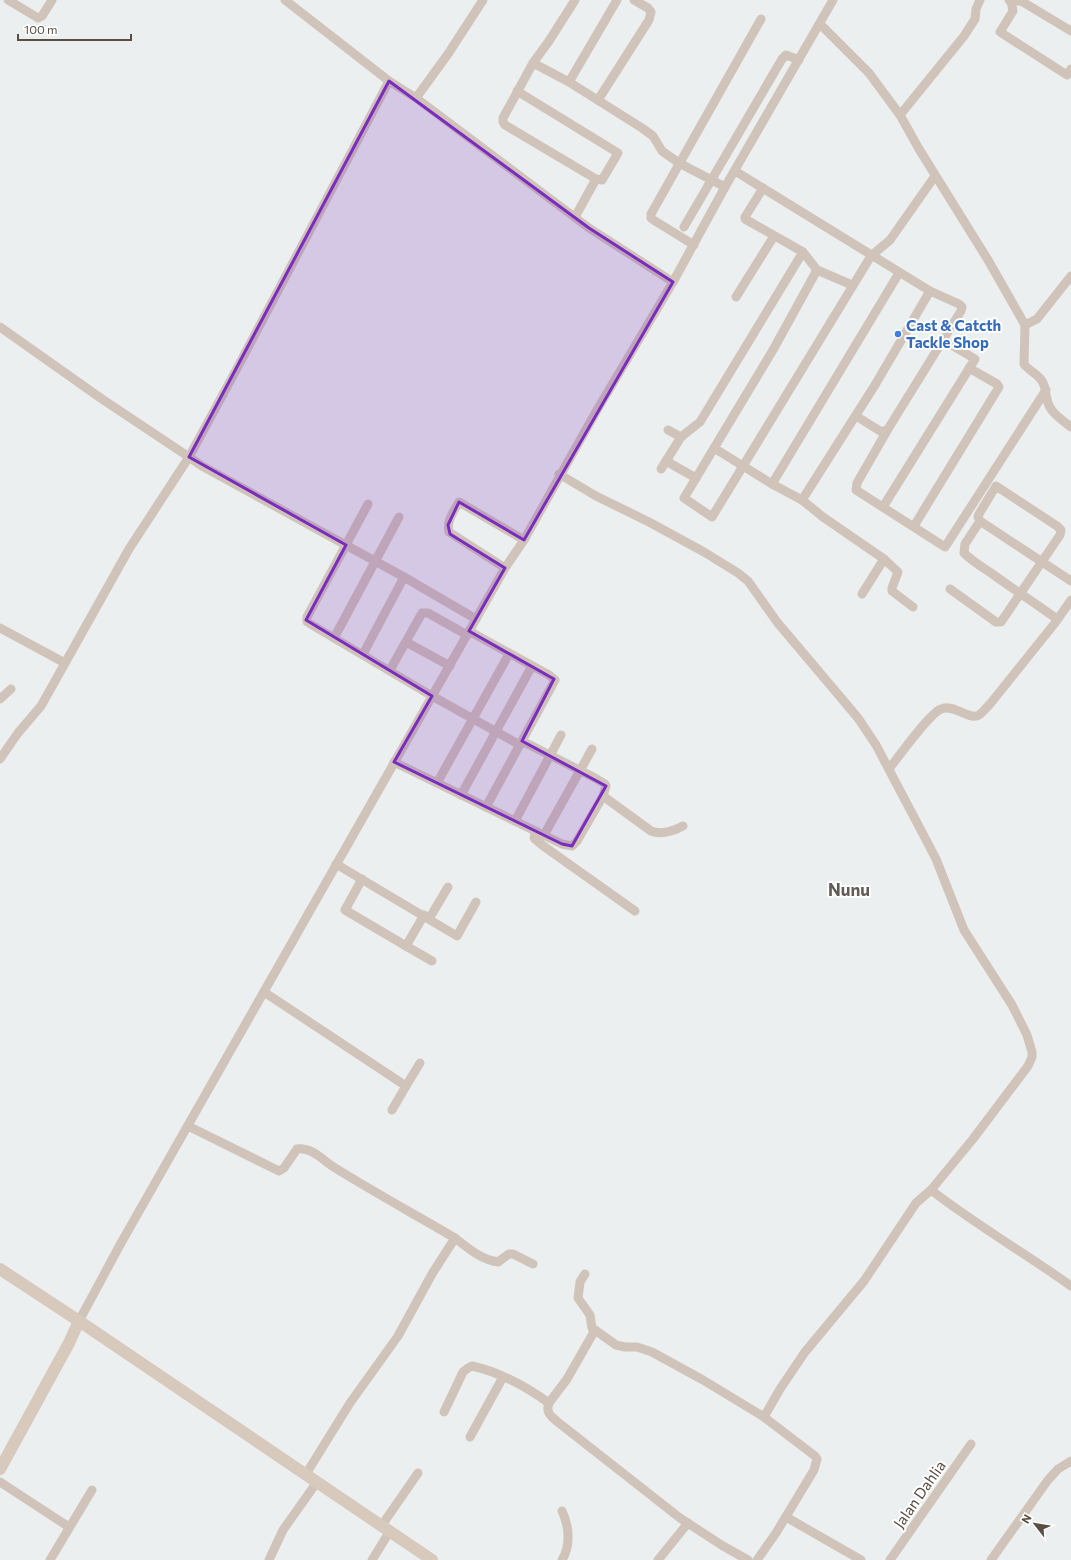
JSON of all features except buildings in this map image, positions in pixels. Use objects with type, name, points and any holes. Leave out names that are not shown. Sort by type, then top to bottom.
[{"type":"main road","points":[[0,1270],[79,1320],[432,1560]]},
{"type":"main road","points":[[0,1468],[41,1394],[79,1320]]},
{"type":"street","points":[[8,0],[38,18],[42,16],[52,0]]},
{"type":"street","points":[[285,0],[389,81],[416,98],[589,228],[673,282]]},
{"type":"street","points":[[416,98],[448,54],[483,0]]},
{"type":"street","points":[[517,91],[618,153],[602,180],[596,179],[505,125],[503,122],[503,118],[517,91],[533,63],[575,0]]},
{"type":"street","points":[[569,82],[617,0]]},
{"type":"street","points":[[598,100],[649,20],[650,12],[648,8],[634,0]]},
{"type":"street","points":[[79,1320],[394,762],[505,568],[524,540],[559,474],[673,282],[725,187],[833,0]]},
{"type":"street","points":[[900,115],[964,36],[975,19],[976,9],[980,0]]},
{"type":"street","points":[[1071,32],[1020,1],[1010,1],[1013,11],[1000,32],[1067,75],[1071,69]]},
{"type":"street","points":[[694,245],[655,221],[650,216],[761,19]]},
{"type":"street","points":[[820,24],[869,73],[900,115],[935,176],[988,260],[1025,325],[1024,364],[1044,382],[1047,399],[1054,414],[1071,427]]},
{"type":"street","points":[[684,227],[782,58],[786,55],[799,60]]},
{"type":"street","points":[[533,63],[569,82],[619,112],[653,136],[662,151],[679,163],[725,187]]},
{"type":"street","points":[[0,759],[18,732],[41,706],[130,550],[189,456],[389,81]]},
{"type":"street","points":[[735,171],[899,273],[930,291],[959,304],[962,307],[961,311],[888,429],[856,486],[856,490],[945,546],[1046,390]]},
{"type":"street","points":[[818,270],[773,350],[684,498],[712,517],[852,285],[871,256],[890,240],[935,176]]},
{"type":"street","points":[[575,217],[596,179]]},
{"type":"street","points":[[763,188],[745,219],[803,252],[818,270],[852,285]]},
{"type":"street","points":[[736,297],[774,236]]},
{"type":"street","points":[[661,469],[680,437],[700,422],[803,252]]},
{"type":"street","points":[[772,484],[899,273]]},
{"type":"street","points":[[1025,325],[1037,319],[1071,276]]},
{"type":"street","points":[[802,500],[856,416],[930,291]]},
{"type":"street","points":[[0,327],[102,399],[202,466],[404,577],[476,619]]},
{"type":"street","points":[[883,507],[975,359],[943,340]]},
{"type":"street","points":[[914,526],[999,387],[997,384],[969,368]]},
{"type":"street","points":[[856,416],[880,431],[885,431],[888,429]]},
{"type":"street","points":[[668,430],[680,437]]},
{"type":"street","points":[[714,448],[772,484],[802,500],[823,517],[884,560],[898,572],[892,591],[913,607]]},
{"type":"street","points":[[666,461],[696,478]]},
{"type":"street","points":[[559,474],[596,496],[649,522],[704,552],[738,572],[748,581],[777,622],[858,718],[876,745],[936,859],[964,930],[1012,1005],[1027,1035],[1032,1052],[1032,1057],[1028,1066],[973,1139],[931,1190],[916,1204],[864,1281],[805,1352],[780,1389],[764,1417]]},
{"type":"street","points":[[950,589],[999,623],[1005,618],[1020,593],[1042,562],[1060,535],[1060,528],[996,486],[979,514],[978,517],[980,521],[1042,562],[1071,581]]},
{"type":"street","points":[[505,568],[449,532],[448,525],[450,519],[459,502],[524,540]]},
{"type":"street","points":[[368,504],[306,619],[308,623],[495,732],[550,755],[605,784],[606,790],[577,841],[572,846],[568,846],[394,762]]},
{"type":"street","points":[[334,638],[399,517]]},
{"type":"street","points":[[980,521],[965,544],[964,553],[1057,619]]},
{"type":"street","points":[[862,594],[884,560]]},
{"type":"street","points":[[363,654],[404,577]]},
{"type":"street","points":[[889,769],[929,719],[942,708],[950,708],[975,716],[979,715],[990,704],[1071,600]]},
{"type":"street","points":[[390,670],[418,619],[422,613],[425,612],[553,677],[554,682],[486,807]]},
{"type":"street","points":[[0,628],[65,663]]},
{"type":"street","points":[[406,642],[450,666]]},
{"type":"street","points":[[436,783],[509,654]]},
{"type":"street","points":[[461,795],[532,666]]},
{"type":"street","points":[[0,699],[11,689]]},
{"type":"street","points":[[515,821],[561,735]]},
{"type":"street","points":[[592,749],[540,833],[534,838],[635,911]]},
{"type":"street","points":[[603,796],[651,831],[656,833],[675,830],[683,826]]},
{"type":"street","points":[[336,864],[457,936],[476,902]]},
{"type":"street","points":[[362,879],[344,910],[432,961]]},
{"type":"street","points":[[406,946],[448,887]]},
{"type":"street","points":[[264,992],[406,1086]]},
{"type":"street","points":[[392,1110],[420,1063]]},
{"type":"street","points":[[188,1126],[280,1171],[284,1168],[293,1153],[298,1149],[314,1152],[359,1183],[455,1238],[491,1262],[498,1262],[509,1254],[513,1254],[533,1264]]},
{"type":"street","points":[[931,1190],[950,1205],[1071,1286]]},
{"type":"street","points":[[306,1474],[350,1403],[398,1336],[432,1274],[455,1238]]},
{"type":"street","points":[[585,1274],[580,1282],[578,1298],[589,1313],[592,1328],[616,1345],[643,1349],[663,1358],[764,1417],[810,1451],[816,1459],[814,1470],[776,1533],[757,1560]]},
{"type":"street","points":[[595,1330],[567,1378],[549,1403],[547,1408],[548,1413],[688,1523],[748,1560]]},
{"type":"street","points":[[444,1412],[463,1372],[474,1366],[533,1391],[549,1403]]},
{"type":"street","points":[[470,1437],[503,1377]]},
{"type":"street","name":"Jalan Dahlia","points":[[890,1560],[971,1444]]},
{"type":"street","points":[[991,1560],[1048,1480],[1071,1460]]},
{"type":"street","points":[[372,1560],[386,1528],[418,1473]]},
{"type":"street","points":[[0,1482],[69,1527]]},
{"type":"street","points":[[269,1560],[283,1530],[317,1482]]},
{"type":"street","points":[[50,1560],[92,1490]]},
{"type":"street","points":[[562,1511],[566,1519],[568,1535],[566,1551],[562,1560]]},
{"type":"street","points":[[786,1517],[861,1560]]},
{"type":"street","points":[[658,1560],[688,1523]]},
{"type":"highlighted area","points":[[389,81],[589,228],[673,282],[524,540],[459,502],[448,525],[450,534],[505,568],[469,631],[554,679],[522,741],[606,786],[572,846],[562,844],[394,762],[432,696],[306,620],[346,545],[189,457]]},
{"type":"place","name":"Cast & Catcth Tackle Shop","points":[[898,334]]},
{"type":"district","name":"Nunu","points":[[849,889]]}]
